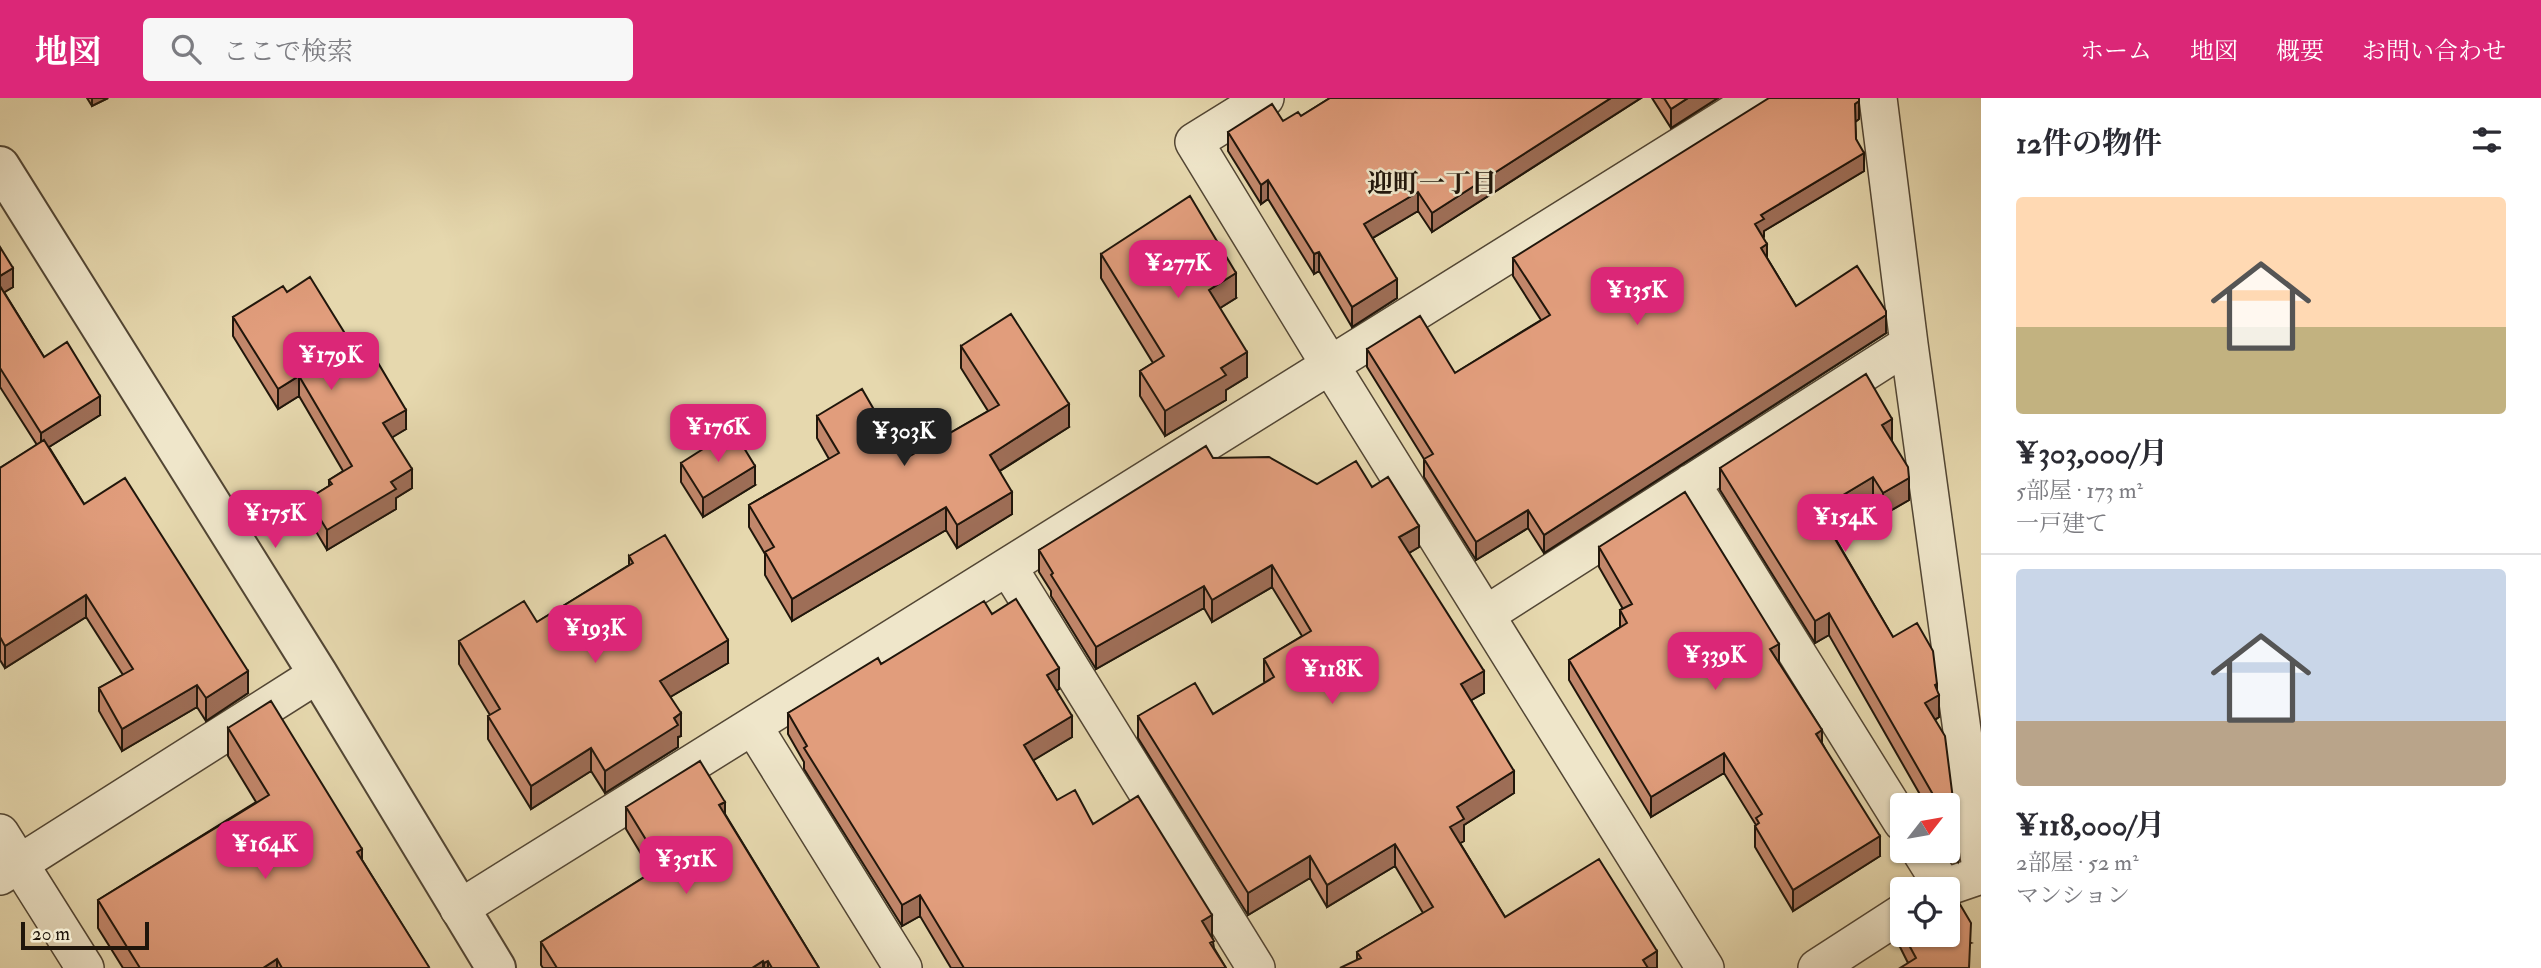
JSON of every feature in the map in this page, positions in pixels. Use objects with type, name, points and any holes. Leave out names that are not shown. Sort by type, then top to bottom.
[{"type":"street","points":[[1265,98],[1194,142],[1706,968]]},
{"type":"street","points":[[459,909],[1758,98]]},
{"type":"street","points":[[1878,98],[1981,869]]},
{"type":"street","points":[[0,166],[318,674],[496,968]]},
{"type":"street","points":[[1487,614],[1909,344]]},
{"type":"street","points":[[1691,483],[1890,803]]},
{"type":"street","points":[[1008,567],[1256,968]]},
{"type":"street","points":[[10,870],[318,674]]},
{"type":"street","points":[[753,726],[903,968]]},
{"type":"street","points":[[0,833],[10,870],[85,968]]},
{"type":"street","points":[[1960,882],[1981,875]]},
{"type":"street","points":[[1817,968],[1890,921]]},
{"type":"building","points":[[1330,98],[1611,98],[1432,213],[1418,192],[1364,224],[1397,279],[1352,307],[1319,252],[1314,254],[1268,180],[1261,185],[1228,132],[1272,104],[1283,121],[1298,112],[1301,116]]},
{"type":"building","points":[[1664,98],[1688,98],[1671,109]]},
{"type":"building","points":[[1769,98],[1859,98],[1855,104],[1856,139],[1864,153],[1761,215],[1764,219],[1755,224],[1767,244],[1761,248],[1796,306],[1857,266],[1886,315],[1544,535],[1528,510],[1476,542],[1424,459],[1433,454],[1367,349],[1420,316],[1455,373],[1550,315],[1513,258]]},
{"type":"building","points":[[1190,196],[1236,273],[1209,290],[1247,352],[1221,368],[1226,375],[1165,411],[1140,371],[1164,356],[1101,254]]},
{"type":"building","points":[[0,247],[13,268],[0,276]]},
{"type":"building","points":[[310,277],[354,348],[365,341],[406,410],[383,423],[412,469],[391,482],[396,489],[327,530],[308,499],[332,484],[329,480],[352,466],[299,376],[278,389],[233,317],[283,286],[287,292]]},
{"type":"building","points":[[0,286],[44,357],[67,342],[100,396],[41,433],[0,368]]},
{"type":"building","points":[[1011,314],[1069,404],[990,455],[1012,492],[957,525],[946,507],[792,599],[765,552],[774,547],[749,505],[839,453],[817,416],[862,389],[903,460],[999,405],[961,346]]},
{"type":"building","points":[[1866,374],[1892,419],[1882,425],[1908,467],[1909,478],[1883,493],[1873,477],[1818,510],[1893,637],[1917,623],[1933,651],[1935,685],[1939,695],[1925,703],[1945,736],[1952,793],[1932,793],[1829,613],[1815,621],[1720,468]]},
{"type":"building","points":[[733,430],[755,466],[703,498],[681,463]]},
{"type":"building","points":[[44,440],[84,504],[125,478],[248,671],[206,698],[197,685],[122,729],[99,688],[133,669],[86,595],[5,646],[0,637],[0,468]]},
{"type":"building","points":[[1206,446],[1213,458],[1269,457],[1317,484],[1356,461],[1372,487],[1388,477],[1419,526],[1399,537],[1484,671],[1461,684],[1514,771],[1457,807],[1464,819],[1450,827],[1505,917],[1599,859],[1657,951],[1643,960],[1648,968],[1340,968],[1361,958],[1357,952],[1433,907],[1395,844],[1327,885],[1310,856],[1248,893],[1138,716],[1195,683],[1213,714],[1274,677],[1264,659],[1311,631],[1272,565],[1212,600],[1204,586],[1096,647],[1051,575],[1053,573],[1039,550]]},
{"type":"building","points":[[1685,492],[1779,644],[1770,649],[1822,730],[1816,734],[1880,836],[1793,890],[1755,826],[1759,823],[1756,818],[1762,814],[1724,753],[1651,797],[1569,660],[1627,623],[1620,610],[1632,604],[1599,547]]},
{"type":"building","points":[[665,535],[728,640],[660,681],[681,713],[674,718],[678,725],[605,771],[591,748],[531,786],[488,716],[500,709],[459,641],[524,601],[537,622],[633,563],[629,556]]},
{"type":"building","points":[[1016,599],[1059,668],[1047,675],[1072,716],[1024,745],[1057,800],[1075,790],[1093,824],[1138,796],[1212,915],[1202,921],[1214,941],[1210,943],[1226,968],[964,968],[920,895],[902,905],[804,748],[807,746],[788,713],[878,658],[881,664],[984,601],[992,614]]},
{"type":"building","points":[[271,701],[362,849],[357,852],[429,967],[282,968],[277,959],[263,968],[140,968],[98,900],[269,795],[228,728]]},
{"type":"building","points":[[700,761],[725,802],[719,805],[819,968],[772,968],[768,961],[763,961],[752,968],[557,968],[541,942],[662,866],[626,807]]},
{"type":"building","points":[[1960,904],[1971,923],[1969,968],[1900,968],[1916,958],[1910,947],[1960,947]]},
{"type":"district","name":"迎町一丁目","points":[[1432,184]]}]
